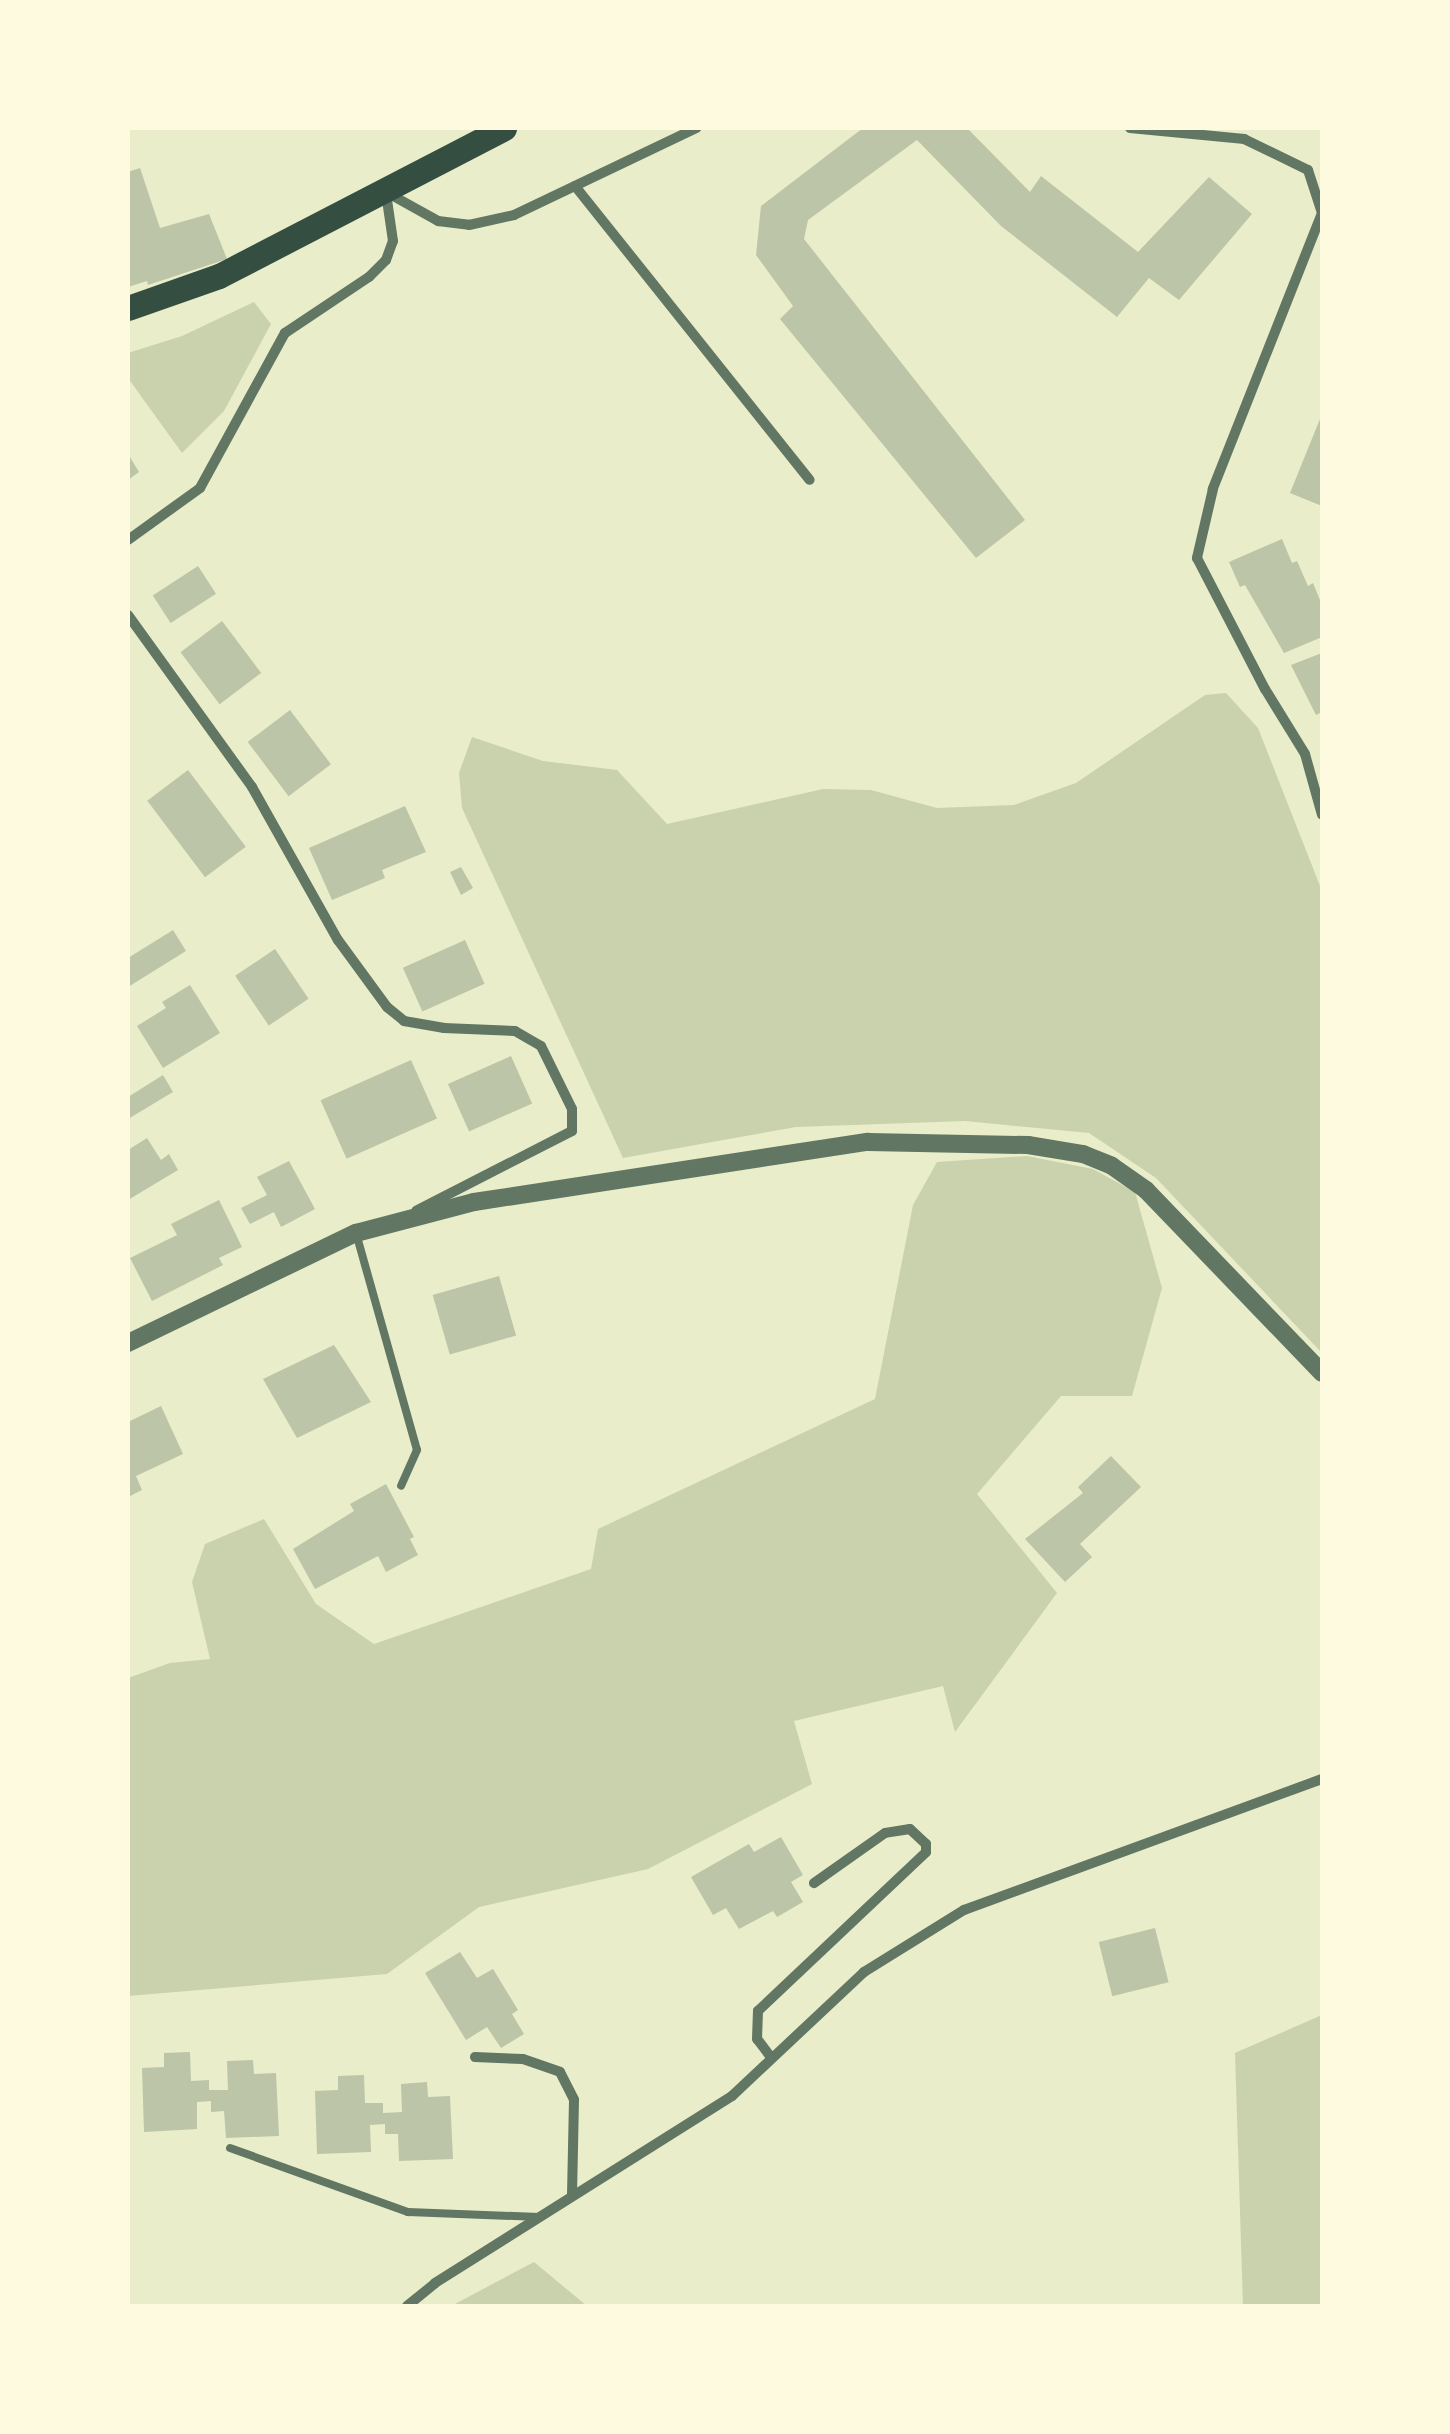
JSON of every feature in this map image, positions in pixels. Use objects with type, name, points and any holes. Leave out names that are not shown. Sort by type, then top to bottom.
[{"type":"main road","points":[[128,308],[218,276],[504,128]]},
{"type":"street","points":[[386,192],[438,221],[469,225],[514,216],[696,128]]},
{"type":"street","points":[[1130,128],[1244,140],[1308,170],[1322,213],[1213,489],[1196,558],[1305,754],[1322,816]]},
{"type":"street","points":[[575,186],[810,480]]},
{"type":"street","points":[[128,540],[200,488],[285,333],[369,277],[386,260],[392,241],[386,192]]},
{"type":"street","points":[[128,615],[252,787],[338,940],[387,1008],[404,1021],[444,1028],[515,1031],[530,1036],[541,1046],[572,1109],[572,1130],[556,1142],[472,1179],[401,1219]]},
{"type":"street","points":[[128,1343],[356,1234],[401,1219],[507,1197],[868,1142],[1028,1144],[1083,1154],[1112,1166],[1146,1190],[1322,1373]]},
{"type":"street","points":[[408,2306],[435,2282],[732,2096],[770,2056],[864,1972],[964,1910],[1322,1779]]},
{"type":"street","points":[[770,2056],[758,2040],[758,2011],[926,1852],[926,1844],[910,1829],[885,1833],[814,1883]]},
{"type":"street","points":[[475,2056],[523,2058],[560,2072],[574,2100],[572,2196]]},
{"type":"lane","points":[[356,1234],[417,1450],[401,1486]]},
{"type":"lane","points":[[230,2148],[408,2212],[539,2217]]},
{"type":"green space","points":[[254,302],[271,324],[224,411],[182,453],[128,378],[128,353],[182,336]]},
{"type":"green space","points":[[1226,693],[1258,728],[1322,891],[1322,1353],[1156,1178],[1089,1133],[965,1121],[796,1127],[623,1158],[462,808],[459,773],[472,737],[543,761],[617,770],[667,824],[823,789],[871,790],[937,808],[1014,805],[1076,783],[1205,695]]},
{"type":"green space","points":[[1027,1156],[1093,1169],[1135,1192],[1162,1288],[1132,1396],[1061,1396],[977,1494],[1057,1593],[955,1732],[943,1686],[794,1721],[812,1784],[648,1869],[479,1907],[387,1974],[128,1996],[128,1678],[170,1663],[210,1659],[192,1582],[205,1544],[264,1519],[316,1604],[374,1644],[591,1569],[598,1529],[875,1399],[913,1205],[937,1162]]},
{"type":"green space","points":[[1322,2015],[1322,2306],[1243,2306],[1235,2053]]},
{"type":"green space","points":[[534,2262],[587,2306],[452,2306],[453,2305]]},
{"type":"building","points":[[863,128],[967,128],[1030,192],[1041,176],[1138,252],[1209,177],[1252,214],[1179,300],[1149,278],[1117,317],[1001,226],[917,140],[808,220],[804,239],[1025,520],[976,558],[780,319],[793,306],[756,255],[761,206]]},
{"type":"building","points":[[140,168],[160,228],[209,214],[227,259],[148,285],[147,281],[128,287],[128,172]]},
{"type":"building","points":[[1322,414],[1322,506],[1290,493]]},
{"type":"building","points":[[128,454],[139,472],[128,480]]},
{"type":"building","points":[[1282,539],[1292,563],[1297,561],[1308,586],[1313,583],[1322,605],[1322,637],[1284,653],[1245,585],[1240,587],[1229,562]]},
{"type":"building","points":[[198,566],[216,594],[171,623],[153,595]]},
{"type":"building","points":[[222,621],[261,673],[220,704],[180,652]]},
{"type":"building","points":[[1322,653],[1322,712],[1316,715],[1291,665]]},
{"type":"building","points":[[290,710],[331,764],[289,796],[248,742]]},
{"type":"building","points":[[188,770],[246,847],[205,877],[147,801]]},
{"type":"building","points":[[405,806],[426,852],[382,870],[385,878],[332,900],[309,848]]},
{"type":"building","points":[[461,867],[473,888],[461,895],[450,872]]},
{"type":"building","points":[[173,930],[186,951],[128,987],[128,958]]},
{"type":"building","points":[[465,940],[485,984],[422,1012],[403,968]]},
{"type":"building","points":[[275,949],[309,999],[269,1026],[235,976]]},
{"type":"building","points":[[190,985],[220,1033],[163,1068],[137,1026],[166,1008],[162,1002]]},
{"type":"building","points":[[511,1056],[532,1104],[469,1132],[448,1084]]},
{"type":"building","points":[[411,1060],[437,1118],[347,1159],[321,1100]]},
{"type":"building","points":[[163,1075],[173,1092],[128,1119],[128,1097]]},
{"type":"building","points":[[147,1138],[161,1160],[169,1154],[178,1170],[128,1200],[128,1150]]},
{"type":"building","points":[[289,1161],[315,1209],[281,1227],[274,1212],[250,1224],[241,1208],[267,1195],[257,1177]]},
{"type":"building","points":[[219,1200],[242,1247],[219,1258],[223,1265],[152,1301],[130,1258],[177,1235],[171,1224]]},
{"type":"building","points":[[499,1276],[516,1336],[450,1355],[433,1295]]},
{"type":"building","points":[[334,1345],[371,1402],[297,1438],[263,1379]]},
{"type":"building","points":[[161,1406],[183,1454],[136,1476],[142,1490],[128,1497],[128,1422]]},
{"type":"building","points":[[1111,1456],[1141,1487],[1080,1544],[1092,1557],[1065,1582],[1025,1539],[1083,1493],[1078,1487]]},
{"type":"building","points":[[386,1484],[414,1537],[410,1539],[418,1555],[386,1572],[378,1556],[315,1589],[293,1549],[354,1511],[350,1504]]},
{"type":"building","points":[[781,1837],[803,1875],[791,1882],[803,1902],[777,1917],[773,1911],[739,1929],[726,1908],[713,1915],[691,1877],[749,1844],[754,1852]]},
{"type":"building","points":[[1155,1928],[1169,1982],[1112,1996],[1099,1942]]},
{"type":"building","points":[[460,1952],[477,1978],[493,1969],[518,2010],[512,2014],[524,2034],[501,2048],[487,2027],[466,2040],[425,1973]]},
{"type":"building","points":[[190,2052],[191,2081],[209,2080],[209,2090],[228,2090],[227,2061],[253,2060],[254,2074],[276,2073],[279,2136],[226,2138],[224,2111],[211,2112],[211,2101],[197,2102],[197,2129],[144,2132],[142,2068],[164,2067],[164,2053]]},
{"type":"building","points":[[364,2075],[365,2103],[383,2103],[383,2113],[402,2112],[401,2084],[427,2082],[428,2097],[450,2096],[453,2159],[399,2161],[398,2134],[385,2134],[385,2124],[370,2125],[371,2152],[317,2154],[315,2091],[338,2090],[338,2076]]}]
